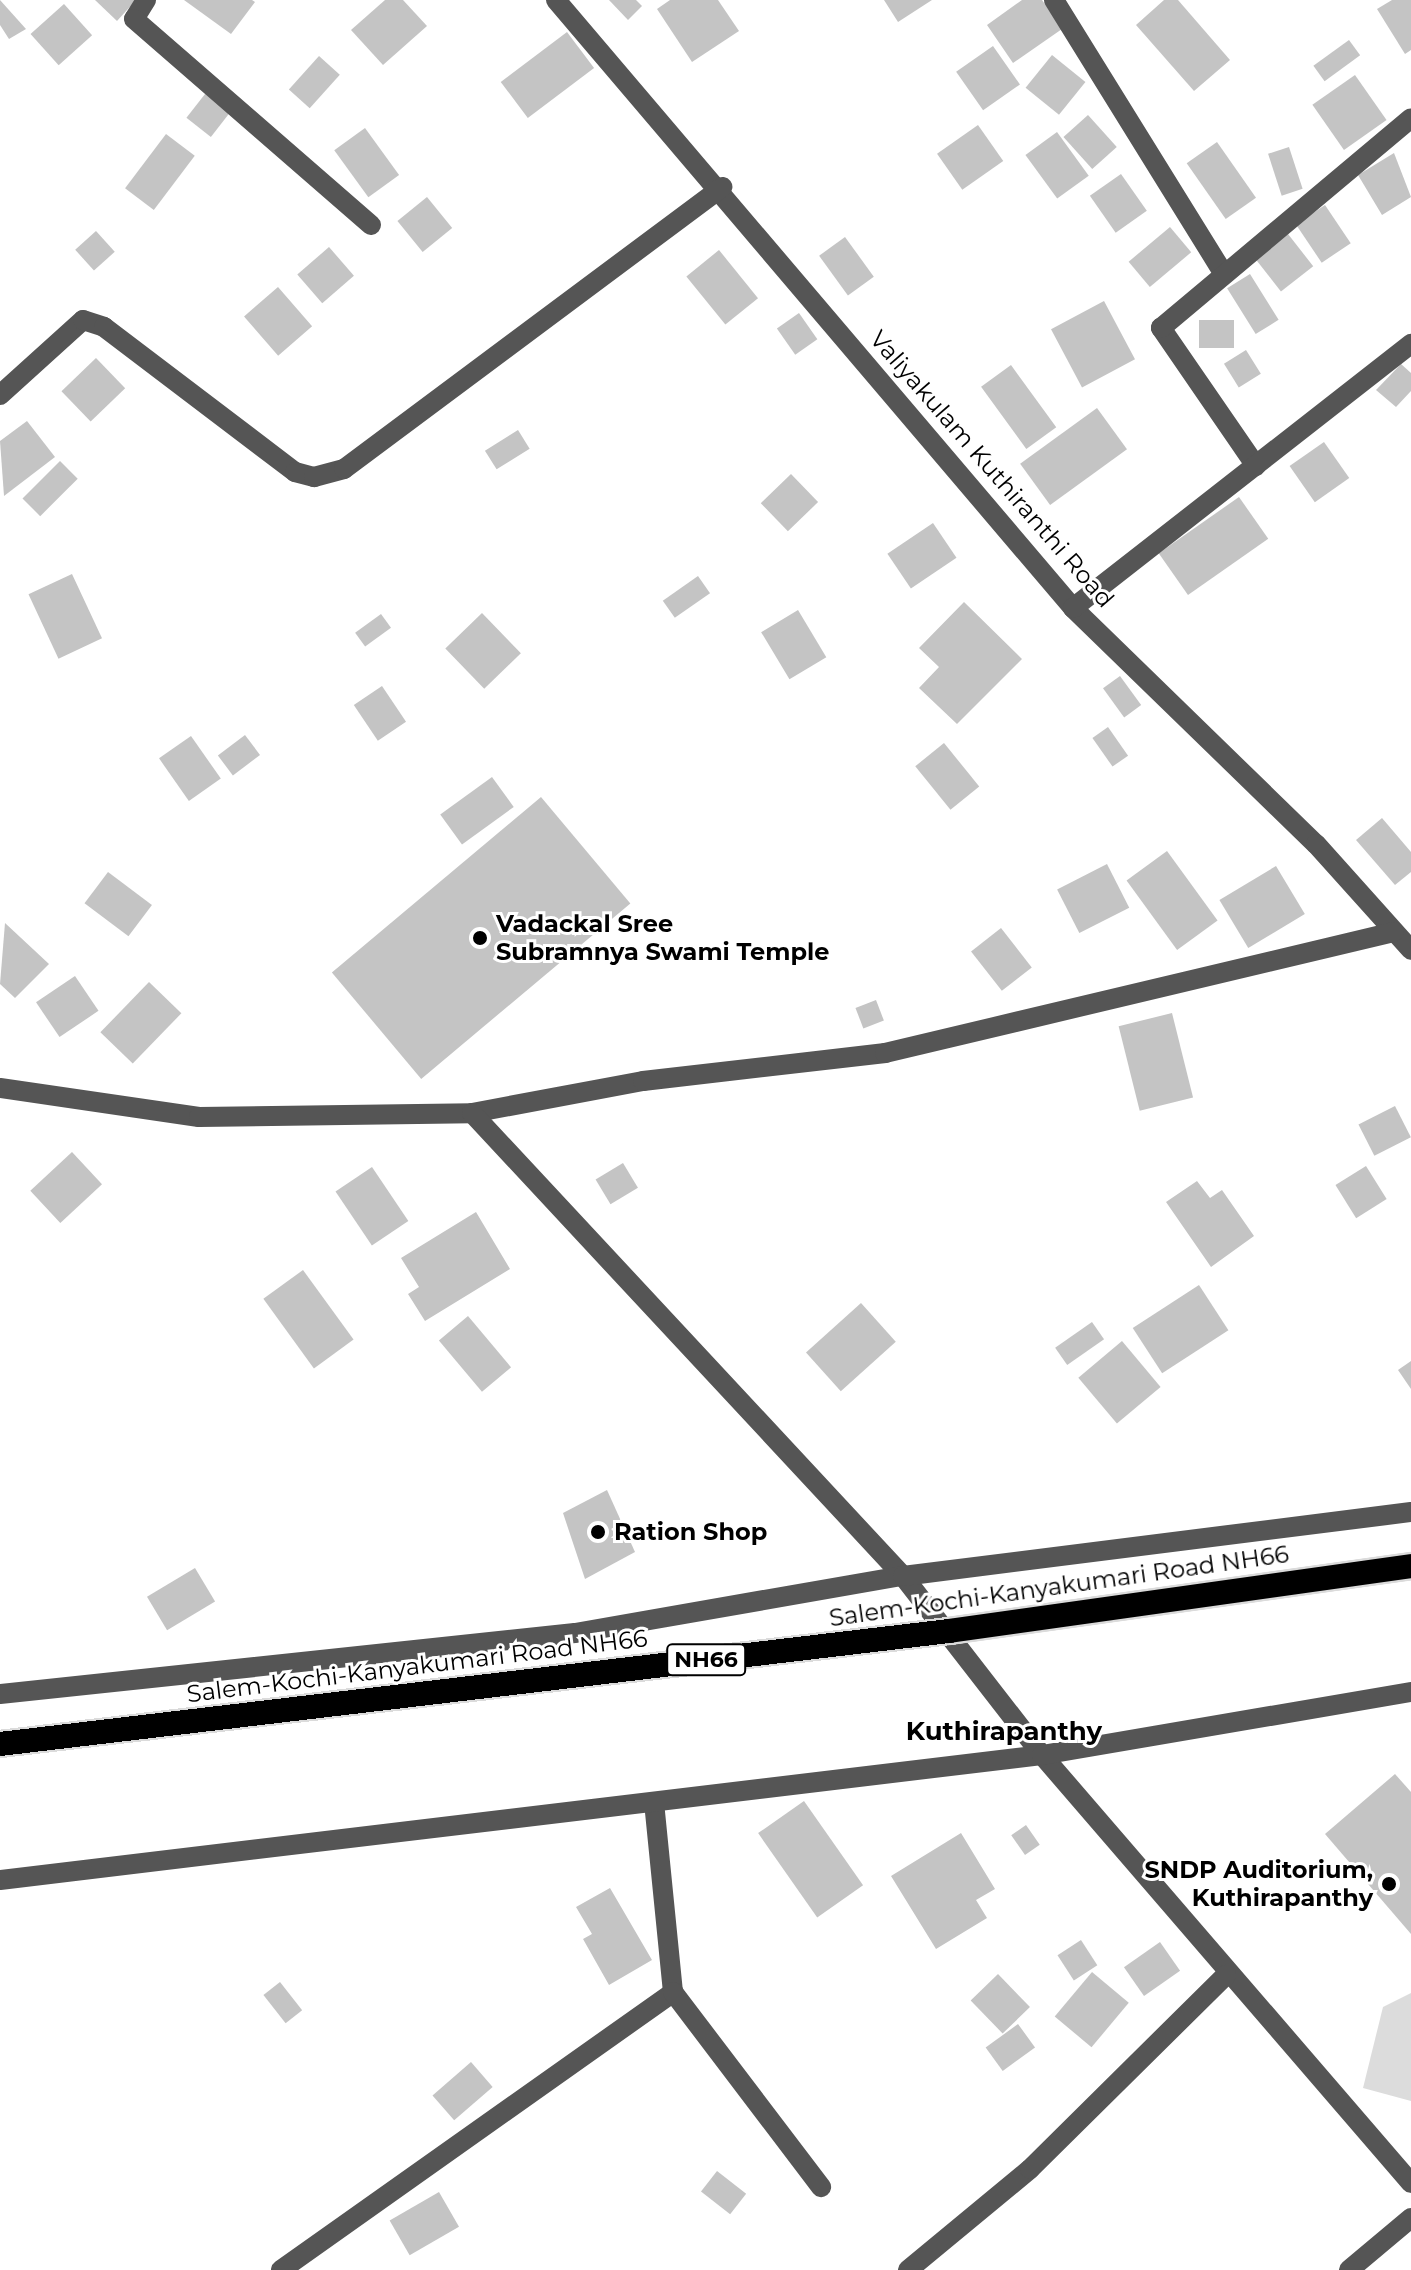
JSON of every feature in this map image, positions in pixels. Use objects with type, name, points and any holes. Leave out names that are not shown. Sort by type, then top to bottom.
[{"type":"highway","name":"Salem-Kochi-Kanyakumari Road NH66","points":[[0,1744],[949,1631],[1411,1566]]},
{"type":"street","points":[[146,0],[134,19],[371,225]]},
{"type":"street","points":[[1054,0],[1222,271]]},
{"type":"street","name":"Valiyakulam Kuthiranthi Road","points":[[568,4],[1073,608],[1316,844],[1411,950]]},
{"type":"street","points":[[1256,466],[1162,337],[1166,318],[1411,118]]},
{"type":"street","points":[[0,395],[83,320],[104,327],[295,472],[314,477],[344,469],[723,187]]},
{"type":"street","points":[[1073,608],[1411,344]]},
{"type":"street","points":[[0,1088],[199,1117],[472,1113],[643,1081],[885,1053],[1394,932]]},
{"type":"street","points":[[472,1113],[903,1576],[1042,1755],[1226,1975],[1411,2183]]},
{"type":"street","points":[[0,1694],[575,1633],[903,1576],[1411,1512]]},
{"type":"street","points":[[0,1880],[1042,1755],[1411,1692]]},
{"type":"street","points":[[654,1802],[673,1992],[821,2187]]},
{"type":"street","points":[[908,2270],[1030,2169],[1226,1975]]},
{"type":"street","points":[[281,2270],[673,1992]]},
{"type":"street","points":[[1349,2270],[1411,2218]]},
{"type":"shaded area","points":[[1411,1993],[1411,2101],[1363,2088],[1383,2007]]},
{"type":"building","points":[[0,0],[26,29],[9,39],[0,25]]},
{"type":"building","points":[[95,0],[136,0],[117,21]]},
{"type":"building","points":[[184,0],[252,0],[255,2],[231,34]]},
{"type":"building","points":[[385,0],[403,0],[427,26],[383,65],[351,30]]},
{"type":"building","points":[[609,0],[636,0],[642,6],[628,20]]},
{"type":"building","points":[[670,0],[718,0],[739,31],[692,62],[657,9]]},
{"type":"building","points":[[884,0],[932,0],[898,22]]},
{"type":"building","points":[[1022,0],[1042,0],[1062,29],[1013,63],[987,25]]},
{"type":"building","points":[[1164,0],[1178,0],[1230,60],[1194,91],[1136,25]]},
{"type":"building","points":[[1392,0],[1411,0],[1411,50],[1405,54],[1377,9]]},
{"type":"building","points":[[64,4],[92,35],[59,65],[31,34]]},
{"type":"building","points":[[567,32],[594,68],[528,118],[501,82]]},
{"type":"building","points":[[1349,40],[1360,55],[1325,81],[1313,66]]},
{"type":"building","points":[[993,46],[1020,85],[983,110],[956,72]]},
{"type":"building","points":[[1052,55],[1085,82],[1059,115],[1026,88]]},
{"type":"building","points":[[319,56],[340,75],[310,108],[289,89]]},
{"type":"building","points":[[1355,75],[1387,120],[1344,150],[1312,105]]},
{"type":"building","points":[[216,80],[240,99],[211,137],[186,118]]},
{"type":"building","points":[[1088,115],[1117,147],[1092,169],[1063,137]]},
{"type":"building","points":[[978,125],[1003,161],[962,190],[937,154]]},
{"type":"building","points":[[365,128],[399,175],[368,197],[334,150]]},
{"type":"building","points":[[1057,132],[1089,176],[1057,199],[1025,155]]},
{"type":"building","points":[[166,134],[195,156],[154,210],[125,188]]},
{"type":"building","points":[[1217,142],[1256,198],[1226,219],[1187,163]]},
{"type":"building","points":[[1289,147],[1303,189],[1282,196],[1268,154]]},
{"type":"building","points":[[1394,153],[1411,197],[1382,215],[1358,175]]},
{"type":"building","points":[[1121,174],[1147,211],[1116,233],[1090,196]]},
{"type":"building","points":[[427,197],[452,228],[423,252],[397,221]]},
{"type":"building","points":[[1325,205],[1351,243],[1322,263],[1296,225]]},
{"type":"building","points":[[1170,227],[1191,252],[1150,287],[1129,262]]},
{"type":"building","points":[[96,231],[115,252],[94,271],[75,250]]},
{"type":"building","points":[[1288,234],[1313,266],[1281,292],[1256,259]]},
{"type":"building","points":[[845,237],[874,277],[848,295],[819,256]]},
{"type":"building","points":[[329,247],[354,276],[322,303],[297,275]]},
{"type":"building","points":[[719,250],[758,298],[725,325],[686,276]]},
{"type":"building","points":[[1250,274],[1279,320],[1256,334],[1227,288]]},
{"type":"building","points":[[278,287],[312,326],[278,356],[244,317]]},
{"type":"building","points":[[1104,301],[1135,359],[1082,387],[1051,329]]},
{"type":"building","points":[[799,313],[817,339],[795,355],[777,328]]},
{"type":"building","points":[[1199,320],[1234,320],[1234,348],[1199,348]]},
{"type":"building","points":[[1246,350],[1261,374],[1239,388],[1224,364]]},
{"type":"building","points":[[96,358],[125,388],[91,422],[61,391]]},
{"type":"building","points":[[1401,364],[1411,373],[1411,391],[1396,407],[1376,390]]},
{"type":"building","points":[[1011,365],[1056,427],[1026,449],[981,387]]},
{"type":"building","points":[[1097,408],[1127,449],[1050,505],[1020,464]]},
{"type":"building","points":[[27,421],[55,457],[4,496],[0,441]]},
{"type":"building","points":[[518,430],[530,449],[497,469],[485,451]]},
{"type":"building","points":[[1324,442],[1349,478],[1315,502],[1290,466]]},
{"type":"building","points":[[60,461],[78,479],[40,516],[23,498]]},
{"type":"building","points":[[791,474],[818,502],[788,531],[761,503]]},
{"type":"building","points":[[1239,497],[1268,539],[1188,595],[1159,553]]},
{"type":"building","points":[[933,523],[956,558],[911,589],[887,554]]},
{"type":"building","points":[[72,574],[102,638],[59,659],[28,594]]},
{"type":"building","points":[[698,576],[710,593],[675,618],[663,601]]},
{"type":"building","points":[[964,602],[1022,659],[957,724],[919,688],[939,667],[919,648]]},
{"type":"building","points":[[798,610],[826,657],[789,679],[761,632]]},
{"type":"building","points":[[482,613],[521,653],[484,689],[445,648]]},
{"type":"building","points":[[381,614],[391,628],[365,647],[355,633]]},
{"type":"building","points":[[1120,676],[1141,705],[1124,717],[1103,688]]},
{"type":"building","points":[[382,686],[406,722],[378,741],[354,705]]},
{"type":"building","points":[[1108,727],[1128,756],[1113,767],[1092,738]]},
{"type":"building","points":[[245,735],[260,755],[233,775],[218,755]]},
{"type":"building","points":[[191,736],[221,779],[189,801],[159,758]]},
{"type":"building","points":[[944,743],[979,787],[950,810],[915,766]]},
{"type":"building","points":[[492,777],[514,807],[462,845],[440,815]]},
{"type":"building","name":"Vadackal Sree Subramnya Swami Temple","points":[[541,797],[630,903],[421,1079],[332,972]]},
{"type":"building","points":[[1382,818],[1411,852],[1411,872],[1395,885],[1356,840]]},
{"type":"building","points":[[1167,851],[1218,921],[1177,950],[1127,880]]},
{"type":"building","points":[[1107,864],[1129,908],[1079,933],[1057,889]]},
{"type":"building","points":[[1276,866],[1305,914],[1248,948],[1219,900]]},
{"type":"building","points":[[108,872],[152,905],[128,936],[85,903]]},
{"type":"building","points":[[5,923],[49,964],[15,998],[0,984]]},
{"type":"building","points":[[1001,928],[1032,967],[1002,991],[971,951]]},
{"type":"building","points":[[75,976],[98,1011],[60,1037],[36,1002]]},
{"type":"building","points":[[149,982],[181,1013],[133,1064],[100,1032]]},
{"type":"building","points":[[876,1000],[884,1021],[863,1028],[855,1008]]},
{"type":"building","points":[[1172,1013],[1193,1097],[1140,1111],[1119,1026]]},
{"type":"building","points":[[1395,1106],[1411,1137],[1374,1156],[1358,1125]]},
{"type":"building","points":[[72,1152],[102,1184],[60,1223],[30,1191]]},
{"type":"building","points":[[623,1163],[638,1188],[611,1204],[596,1179]]},
{"type":"building","points":[[1366,1166],[1387,1199],[1356,1218],[1335,1185]]},
{"type":"building","points":[[372,1167],[408,1221],[372,1245],[336,1192]]},
{"type":"building","points":[[1197,1181],[1210,1198],[1222,1190],[1254,1236],[1211,1267],[1166,1202]]},
{"type":"building","points":[[476,1212],[510,1269],[425,1321],[408,1294],[419,1287],[401,1258]]},
{"type":"building","points":[[303,1270],[354,1340],[314,1368],[263,1299]]},
{"type":"building","points":[[1199,1285],[1228,1330],[1162,1373],[1133,1328]]},
{"type":"building","points":[[861,1303],[896,1342],[841,1391],[806,1353]]},
{"type":"building","points":[[468,1316],[511,1367],[482,1392],[439,1340]]},
{"type":"building","points":[[1092,1322],[1104,1339],[1067,1365],[1055,1348]]},
{"type":"building","points":[[1122,1341],[1161,1387],[1117,1424],[1078,1378]]},
{"type":"building","points":[[1411,1361],[1411,1389],[1398,1370]]},
{"type":"building","name":"Ration Shop","points":[[607,1490],[635,1552],[585,1579],[563,1513]]},
{"type":"building","points":[[195,1568],[215,1601],[167,1630],[147,1597]]},
{"type":"building","name":"SNDP Auditorium, Kuthirapanthy","points":[[1395,1774],[1411,1792],[1411,1934],[1325,1834]]},
{"type":"building","points":[[804,1801],[863,1885],[817,1917],[758,1833]]},
{"type":"building","points":[[1026,1825],[1040,1845],[1025,1855],[1011,1835]]},
{"type":"building","points":[[961,1833],[995,1889],[976,1900],[987,1918],[936,1949],[891,1876]]},
{"type":"building","points":[[610,1888],[652,1960],[609,1985],[583,1939],[592,1934],[576,1907]]},
{"type":"building","points":[[1081,1940],[1097,1965],[1074,1980],[1058,1955]]},
{"type":"building","points":[[1160,1942],[1180,1971],[1144,1996],[1124,1967]]},
{"type":"building","points":[[1092,1972],[1129,2003],[1091,2047],[1055,2016]]},
{"type":"building","points":[[998,1974],[1030,2007],[1003,2033],[971,2000]]},
{"type":"building","points":[[280,1982],[302,2010],[286,2023],[263,1995]]},
{"type":"building","points":[[1018,2024],[1035,2047],[1003,2071],[986,2048]]},
{"type":"building","points":[[471,2062],[493,2087],[454,2120],[433,2095]]},
{"type":"building","points":[[717,2171],[746,2194],[730,2214],[701,2191]]},
{"type":"building","points":[[439,2192],[459,2227],[410,2255],[390,2220]]},
{"type":"place","name":"Vadackal Sree Subramnya Swami Temple","points":[[480,938]]},
{"type":"place","name":"Ration Shop","points":[[598,1532]]},
{"type":"place","name":"SNDP Auditorium, Kuthirapanthy","points":[[1389,1884]]},
{"type":"district","name":"Kuthirapanthy","points":[[1004,1732]]}]
